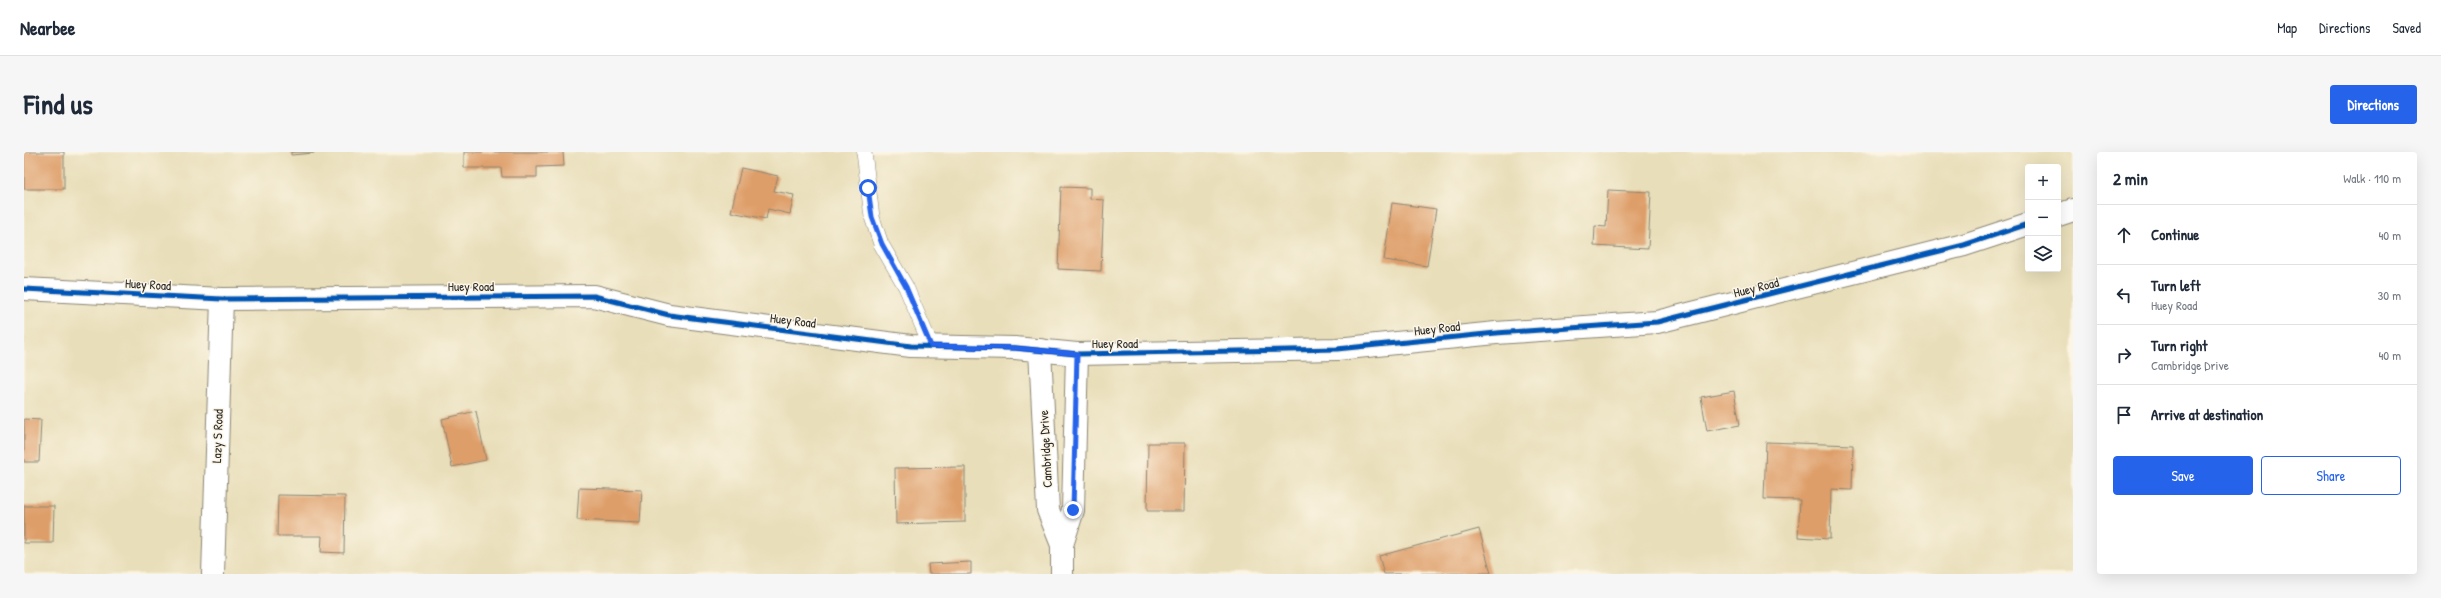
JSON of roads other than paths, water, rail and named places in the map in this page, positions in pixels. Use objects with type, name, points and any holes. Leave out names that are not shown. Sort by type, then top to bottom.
[{"type":"street","points":[[2061,214],[2073,210]]},
{"type":"street","name":"Huey Road","points":[[24,289],[222,299],[594,296],[669,315],[911,346],[1040,350],[1077,354],[1337,349],[1496,333],[1657,322],[1964,245],[2025,225]]},
{"type":"street","name":"Lazy S Road","points":[[213,574],[222,299]]},
{"type":"street","name":"Cambridge Drive","points":[[1040,350],[1048,510],[1062,545]]},
{"type":"street","name":"Cambridge Drive","points":[[1062,574],[1062,545],[1073,510],[1077,354]]},
{"type":"lane","points":[[864,152],[872,217],[882,244],[906,287],[931,346]]}]
